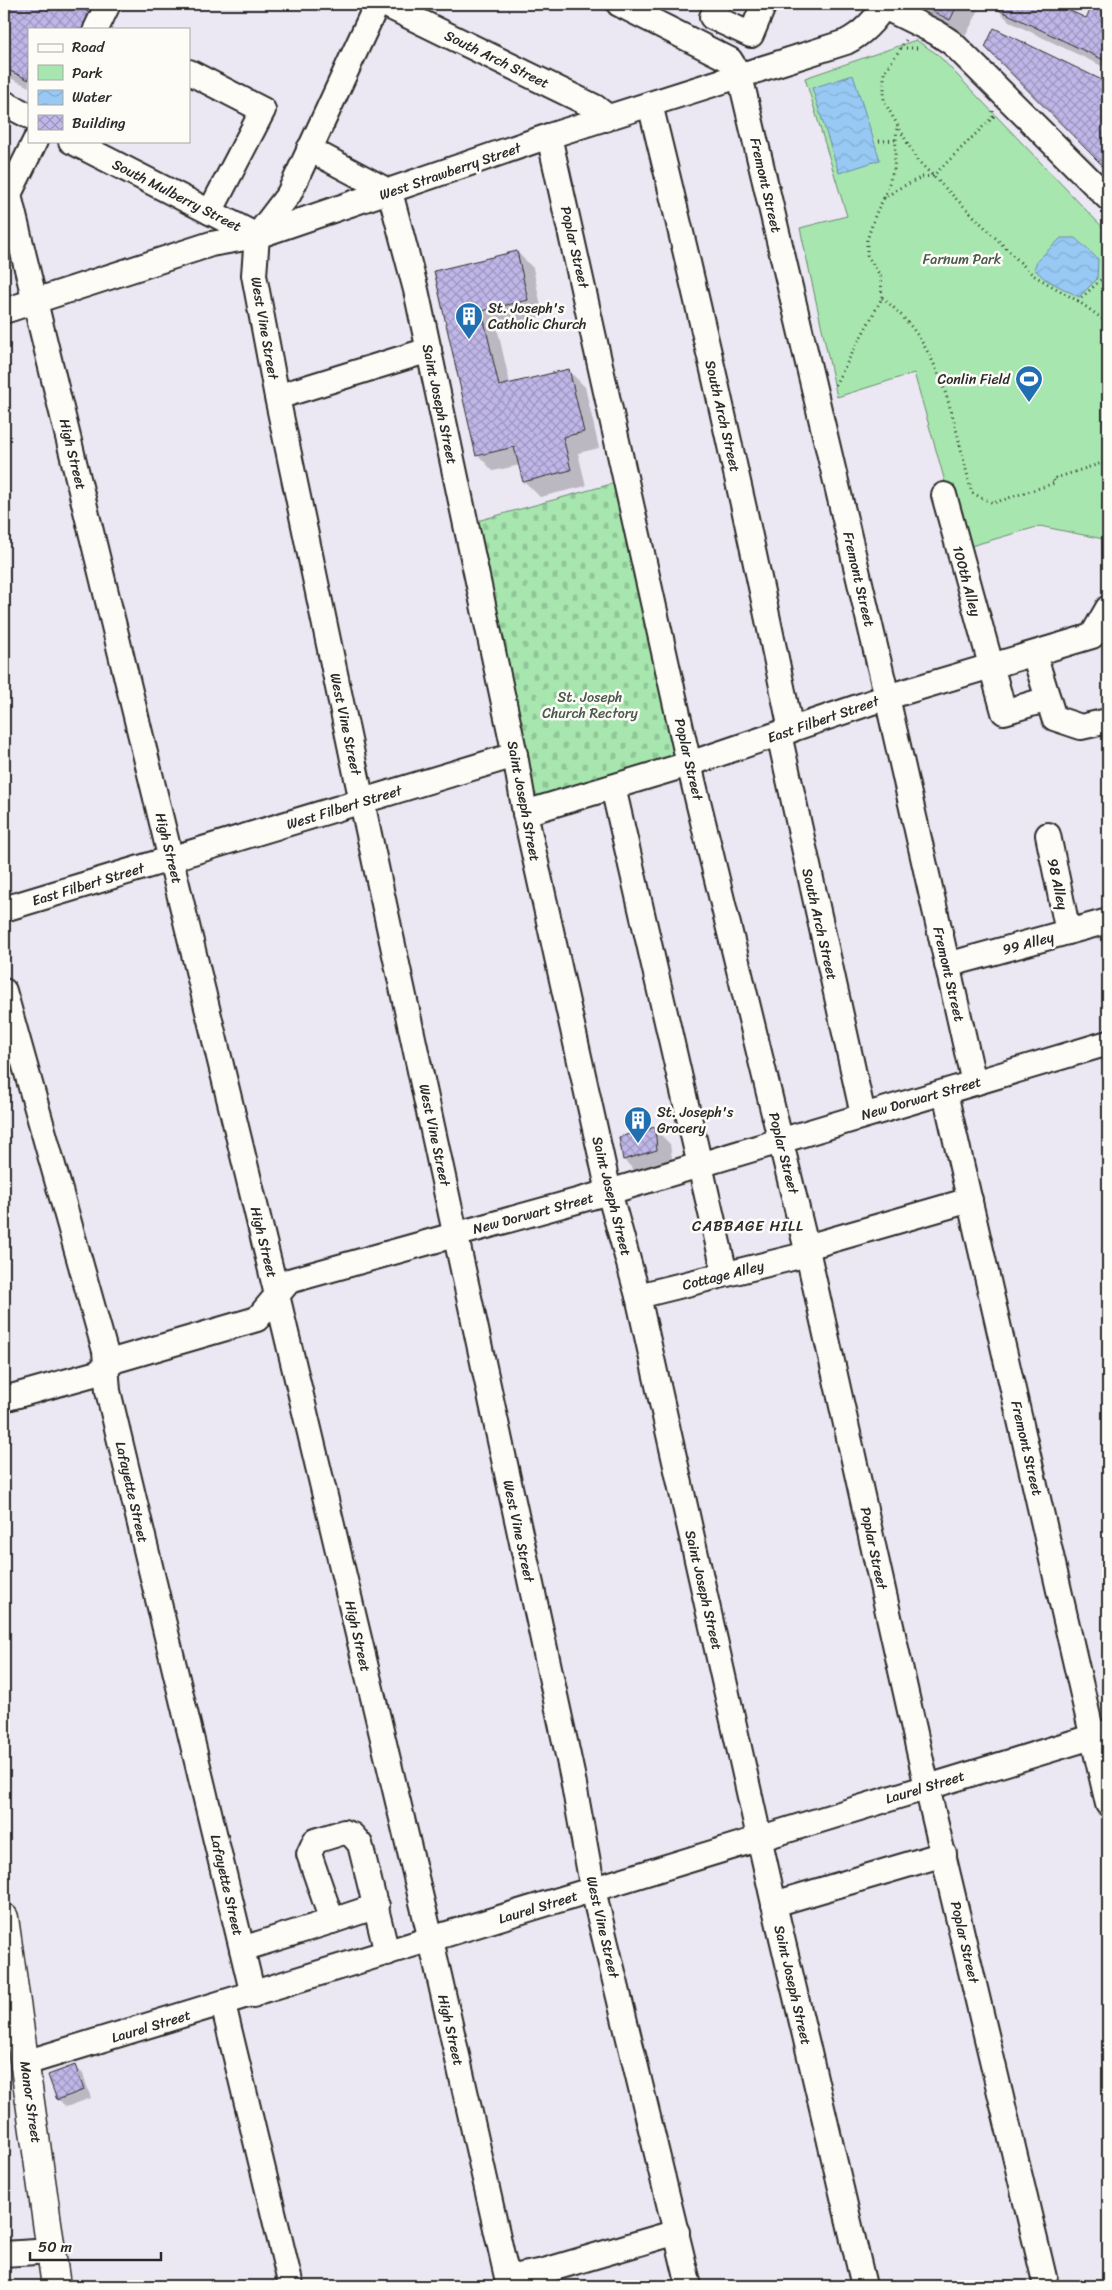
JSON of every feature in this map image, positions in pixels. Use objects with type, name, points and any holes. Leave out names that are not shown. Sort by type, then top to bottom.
[{"type":"main road","name":"Manor Street","points":[[4,1918],[56,2286]]},
{"type":"street","points":[[96,28],[108,4]]},
{"type":"street","points":[[257,236],[289,194],[376,4]]},
{"type":"street","name":"South Arch Street","points":[[384,4],[595,107],[604,114],[606,119]]},
{"type":"street","points":[[619,4],[730,60],[740,76]]},
{"type":"street","points":[[718,4],[712,17],[751,35],[764,4]]},
{"type":"street","points":[[882,5],[938,33],[952,43],[1108,198]]},
{"type":"street","name":"West Strawberry Street","points":[[4,310],[212,244],[257,236],[549,136],[851,40],[866,29],[882,5]]},
{"type":"street","points":[[190,73],[263,110],[210,212]]},
{"type":"street","name":"Fremont Street","points":[[740,76],[888,698],[974,1083]]},
{"type":"street","points":[[4,103],[28,115]]},
{"type":"street","name":"South Arch Street","points":[[650,104],[687,256],[863,1115]]},
{"type":"street","name":"Poplar Street","points":[[549,136],[689,764],[808,1250],[927,1787],[1046,2286]]},
{"type":"street","points":[[7,205],[11,190],[35,142]]},
{"type":"street","name":"South Mulberry Street","points":[[73,142],[257,236]]},
{"type":"street","points":[[309,149],[390,192]]},
{"type":"street","name":"Saint Joseph Street","points":[[390,192],[416,290],[526,813],[609,1192],[638,1296],[774,1904],[864,2286]]},
{"type":"street","name":"High Street","points":[[7,205],[36,300],[172,858],[431,1940],[508,2282]]},
{"type":"street","name":"West Vine Street","points":[[257,236],[254,275],[277,397],[362,802],[572,1774],[593,1890],[689,2286]]},
{"type":"street","points":[[277,397],[428,350]]},
{"type":"street","name":"100th Alley","points":[[944,494],[990,668],[1004,712],[1048,699]]},
{"type":"street","name":"East Filbert Street","points":[[526,813],[689,764],[888,698],[1092,636],[1108,611]]},
{"type":"street","points":[[1034,654],[1054,718],[1081,727],[1108,721]]},
{"type":"street","name":"West Filbert Street","points":[[172,858],[515,755]]},
{"type":"street","points":[[612,787],[725,1274]]},
{"type":"street","name":"98 Alley","points":[[1048,835],[1068,932]]},
{"type":"street","name":"East Filbert Street","points":[[4,909],[172,858]]},
{"type":"street","name":"99 Alley","points":[[947,964],[1108,921]]},
{"type":"street","name":"Lafayette Street","points":[[4,991],[106,1351],[108,1390],[253,1995]]},
{"type":"street","name":"New Dorwart Street","points":[[4,1399],[97,1373],[116,1360],[257,1319],[289,1281],[609,1192],[1108,1043]]},
{"type":"street","name":"Fremont Street","points":[[945,1093],[1101,1735],[1108,1804]]},
{"type":"street","name":"Cottage Alley","points":[[638,1296],[808,1250],[970,1200]]},
{"type":"street","name":"Laurel Street","points":[[25,2063],[1101,1735]]},
{"type":"street","points":[[332,1921],[310,1854],[315,1841],[344,1832],[352,1835],[360,1844],[387,1952]]},
{"type":"street","points":[[774,1904],[944,1854]]},
{"type":"street","points":[[242,1949],[376,1906]]},
{"type":"street","points":[[223,2004],[291,2286]]},
{"type":"street","points":[[508,2282],[676,2232]]},
{"type":"street","points":[[4,2254],[52,2251]]},
{"type":"path","points":[[906,40],[884,73],[884,101],[917,160],[1033,275],[1078,301],[1108,323]]},
{"type":"path","points":[[884,198],[910,182],[922,177],[933,176],[993,117],[993,109]]},
{"type":"path","points":[[831,392],[882,298],[881,277],[867,255],[867,240],[871,225],[884,198],[894,169],[897,124]]},
{"type":"path","points":[[879,141],[896,140]]},
{"type":"path","points":[[1078,301],[1107,274]]},
{"type":"path","points":[[882,298],[905,317],[927,347],[940,375],[972,493],[993,503],[1055,483],[1053,479],[1108,462]]},
{"type":"green space","name":"Farnum Park","points":[[916,40],[937,54],[1108,233],[1108,540],[1040,526],[964,548],[914,373],[837,397],[800,228],[847,216],[805,78]]},
{"type":"green space","name":"St. Joseph Church Rectory","points":[[615,483],[677,757],[533,798],[477,521]]},
{"type":"water","points":[[853,75],[880,160],[839,173],[812,88]]},
{"type":"water","points":[[1061,238],[1075,238],[1098,259],[1097,279],[1079,297],[1045,279],[1034,269],[1037,261]]},
{"type":"building","points":[[4,4],[71,4],[95,15],[89,28],[28,28],[28,80],[4,68]]},
{"type":"building","points":[[918,4],[958,4],[950,20]]},
{"type":"building","points":[[994,4],[1055,4],[1086,18],[1094,4],[1108,4],[1108,62],[993,7]]},
{"type":"building","points":[[994,28],[1108,83],[1108,171],[985,47]]},
{"type":"building","name":"St. Joseph's Catholic Church","points":[[517,251],[528,300],[482,311],[499,386],[569,369],[584,432],[563,437],[571,470],[523,482],[514,447],[476,456],[434,271]]},
{"type":"building","name":"St. Joseph's Grocery","points":[[655,1127],[657,1150],[623,1160],[619,1137]]},
{"type":"building","points":[[75,2065],[84,2090],[57,2100],[48,2075]]},
{"type":"place","name":"St. Joseph's Catholic Church","points":[[469,340]]},
{"type":"place","name":"Conlin Field","points":[[1029,403]]},
{"type":"place","name":"St. Joseph's Grocery","points":[[638,1144]]},
{"type":"district","name":"CABBAGE HILL","points":[[748,1226]]}]
